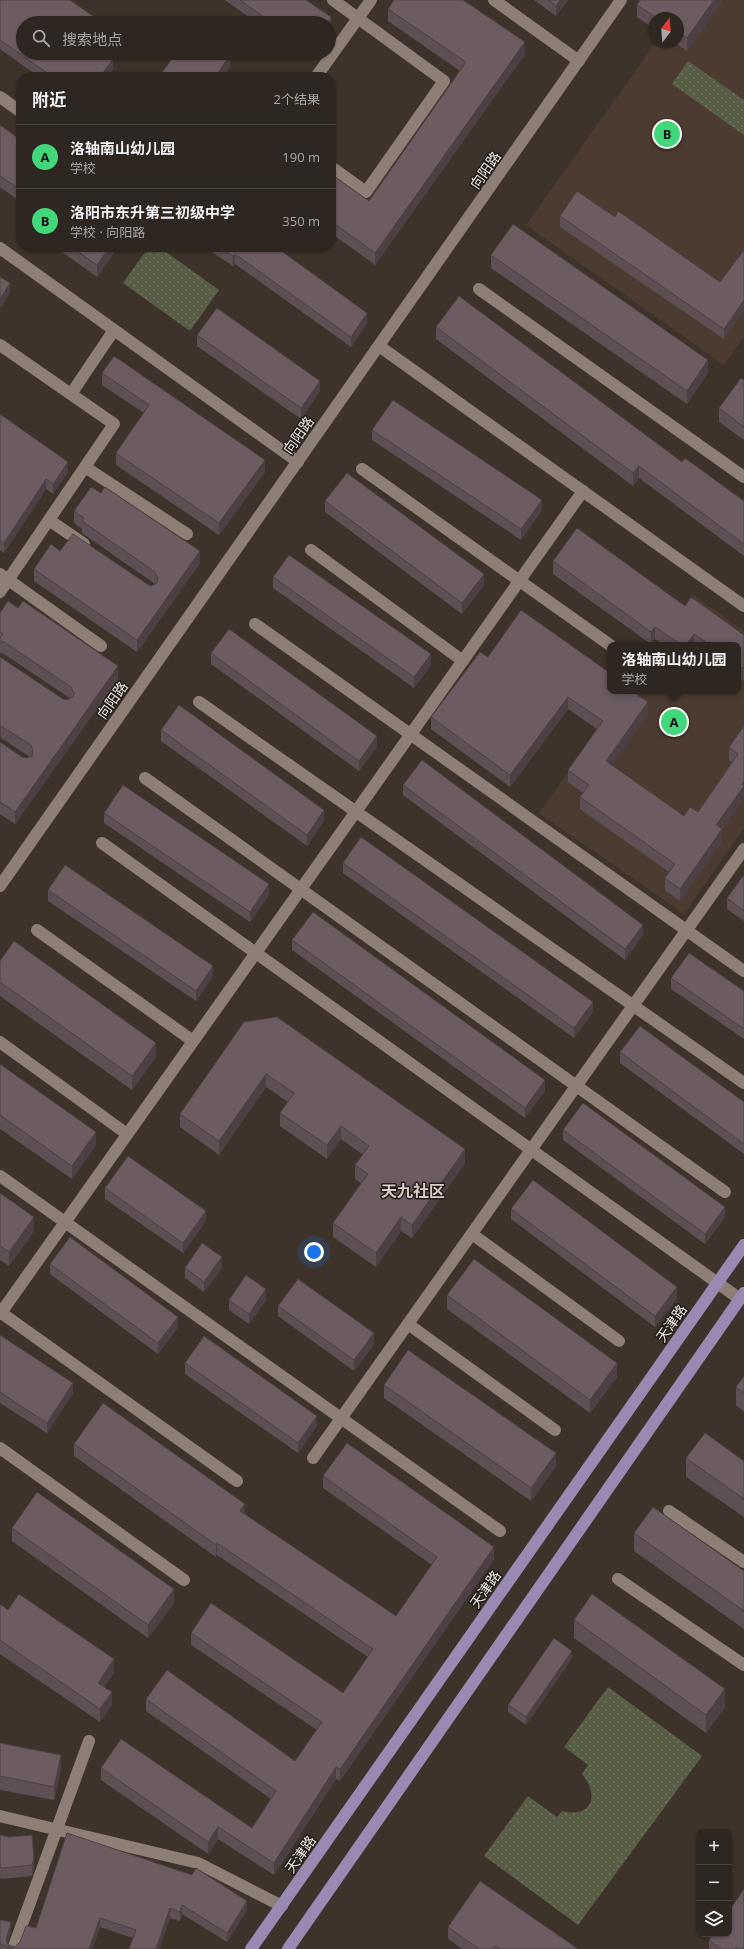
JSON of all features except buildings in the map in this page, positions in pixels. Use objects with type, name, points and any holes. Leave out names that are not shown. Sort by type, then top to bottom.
[{"type":"main road","name":"天津路","points":[[251,1949],[744,1245]]},
{"type":"main road","points":[[288,1949],[742,1296]]},
{"type":"street","points":[[333,0],[444,81],[366,192],[336,171]]},
{"type":"street","points":[[336,49],[371,0]]},
{"type":"street","points":[[494,0],[579,61]]},
{"type":"street","name":"向阳路","points":[[0,886],[4,871],[298,462],[621,0]]},
{"type":"street","points":[[320,72],[328,60]]},
{"type":"street","points":[[0,97],[16,108]]},
{"type":"street","points":[[0,248],[298,462]]},
{"type":"street","points":[[479,289],[744,477]]},
{"type":"street","points":[[71,394],[114,330]]},
{"type":"street","points":[[0,345],[114,424],[49,520],[4,577],[0,592]]},
{"type":"street","points":[[379,346],[744,606]]},
{"type":"street","points":[[85,467],[187,534]]},
{"type":"street","points":[[362,469],[607,643]]},
{"type":"street","points":[[237,1481],[0,1313],[583,491]]},
{"type":"street","points":[[49,520],[94,550]]},
{"type":"street","points":[[312,550],[463,661]]},
{"type":"street","points":[[4,577],[101,646]]},
{"type":"street","points":[[255,624],[744,971]]},
{"type":"street","points":[[199,702],[744,1083]]},
{"type":"street","points":[[145,778],[725,1192]]},
{"type":"street","points":[[102,843],[717,1283],[742,1296]]},
{"type":"street","points":[[313,1458],[743,851]]},
{"type":"street","points":[[37,930],[193,1041]]},
{"type":"street","points":[[0,1042],[128,1134]]},
{"type":"street","points":[[0,1176],[500,1531]]},
{"type":"street","points":[[472,1234],[619,1341]]},
{"type":"street","points":[[408,1324],[555,1430]]},
{"type":"street","points":[[0,1448],[184,1580]]},
{"type":"street","points":[[669,1511],[744,1562]]},
{"type":"street","points":[[618,1579],[744,1665]]},
{"type":"street","points":[[13,1949],[89,1741]]},
{"type":"street","points":[[0,1816],[198,1863],[282,1906]]},
{"type":"shaded area","points":[[685,0],[744,0],[744,337],[724,365],[526,225],[652,48],[684,48],[684,12],[680,12]]},
{"type":"shaded area","points":[[693,595],[744,631],[744,828],[684,914],[539,813],[624,694],[741,694],[741,642],[660,642]]},
{"type":"green space","points":[[688,61],[744,100],[744,135],[672,84]]},
{"type":"green space","points":[[145,252],[166,252],[219,290],[190,331],[123,283]]},
{"type":"green space","points":[[608,1687],[702,1756],[578,1925],[484,1856],[528,1796],[557,1817],[562,1811],[572,1813],[580,1812],[590,1803],[591,1790],[588,1782],[582,1774],[588,1765],[564,1747]]},
{"type":"place","name":"洛阳市东升第三初级中学","points":[[667,134]]},
{"type":"place","name":"洛轴南山幼儿园","points":[[674,722]]},
{"type":"district","name":"天九社区","points":[[413,1191]]}]
